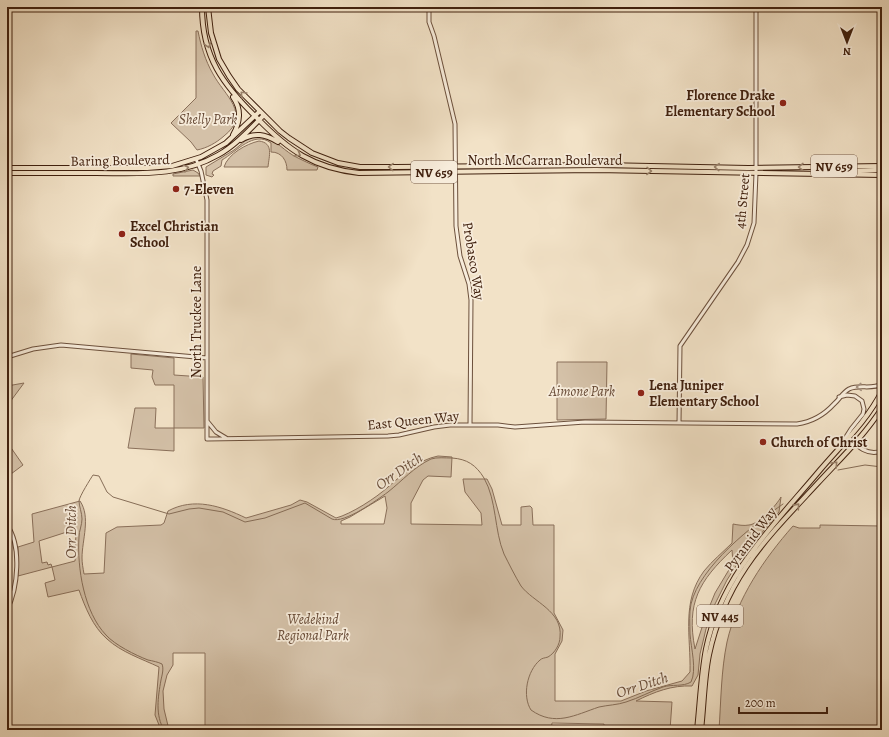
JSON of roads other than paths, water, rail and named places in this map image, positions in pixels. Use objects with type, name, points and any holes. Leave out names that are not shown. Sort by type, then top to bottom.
[{"type":"main road","name":"North McCarran Boulevard","points":[[202,7],[203,27],[208,46],[215,66],[224,83],[254,116],[286,146],[321,165],[348,172],[596,170],[882,175]]},
{"type":"main road","name":"North McCarran Boulevard","points":[[208,7],[211,33],[219,58],[238,89],[280,131],[298,145],[312,153],[338,163],[366,167],[602,165],[756,168],[882,166]]},
{"type":"main road","points":[[224,83],[237,104],[240,113],[238,125],[229,141]]},
{"type":"main road","name":"Baring Boulevard","points":[[7,168],[147,168],[172,166],[196,159],[229,141],[260,111]]},
{"type":"main road","name":"Baring Boulevard","points":[[7,172],[155,173],[174,171],[218,156],[264,115]]},
{"type":"main road","points":[[232,145],[246,138],[261,135],[269,136],[286,146]]},
{"type":"main road","points":[[844,174],[853,171],[882,170]]},
{"type":"main road","name":"Pyramid Way","points":[[697,730],[706,648],[714,620],[728,589],[743,562],[867,416],[882,391]]},
{"type":"main road","name":"Pyramid Way","points":[[701,730],[709,655],[717,625],[736,582],[761,546],[854,443],[882,408]]},
{"type":"street","name":"Probasco Way","points":[[429,7],[430,26],[434,36],[455,124],[457,236],[460,256],[471,300],[470,425]]},
{"type":"street","name":"4th Street","points":[[679,423],[680,346],[738,262],[747,245],[755,216],[756,7]]},
{"type":"street","name":"North Truckee Lane","points":[[196,159],[208,200],[207,439]]},
{"type":"street","points":[[7,357],[40,347],[61,345],[207,358]]},
{"type":"street","name":"East Queen Way","points":[[207,439],[388,436],[440,426],[470,425],[498,425],[515,427],[573,423],[802,424],[813,420],[826,412],[836,403],[842,394],[853,387],[874,388],[882,384]]},
{"type":"street","points":[[840,397],[847,395],[855,396],[861,400],[864,409],[863,414],[851,428],[843,443]]},
{"type":"street","points":[[207,420],[216,432],[228,439]]},
{"type":"street","points":[[848,437],[867,452],[875,453],[882,451]]},
{"type":"street","points":[[7,525],[14,538],[16,557],[14,590],[7,610]]},
{"type":"waterway","name":"Orr Ditch","points":[[164,730],[158,712],[159,693],[163,670],[162,664],[137,655],[110,639],[98,625],[87,602],[79,562],[79,535],[82,524],[82,514],[79,501],[93,475],[99,476],[107,492],[113,497],[169,514],[199,508],[223,512],[245,522],[265,518],[305,503],[332,519],[337,520],[352,515],[369,505],[388,492],[408,474],[431,459],[452,458],[467,461],[478,470],[488,487],[501,545],[504,554],[521,586],[552,614],[557,620],[560,628],[560,640],[557,648],[551,655],[541,659],[532,670],[526,691],[528,704],[531,710],[548,718],[557,719],[573,716],[599,707],[619,704],[636,699],[663,687],[688,684],[691,682],[694,665],[690,634],[690,611],[696,590],[705,575],[729,548],[757,523],[783,504]]},
{"type":"waterway","name":"Orr Ditch","points":[[838,470],[865,465],[882,467]]},
{"type":"place","name":"Florence Drake Elementary School","points":[[783,103]]},
{"type":"place","name":"7-Eleven","points":[[176,189]]},
{"type":"place","name":"Excel Christian School","points":[[122,234]]},
{"type":"place","name":"Lena Juniper Elementary School","points":[[641,393]]},
{"type":"place","name":"Church of Christ","points":[[763,442]]},
{"type":"park label","name":"Shelly Park","points":[[208,119]]},
{"type":"park label","name":"Aimone Park","points":[[582,391]]},
{"type":"park label","name":"Wedekind Regional Park","points":[[313,628]]}]
